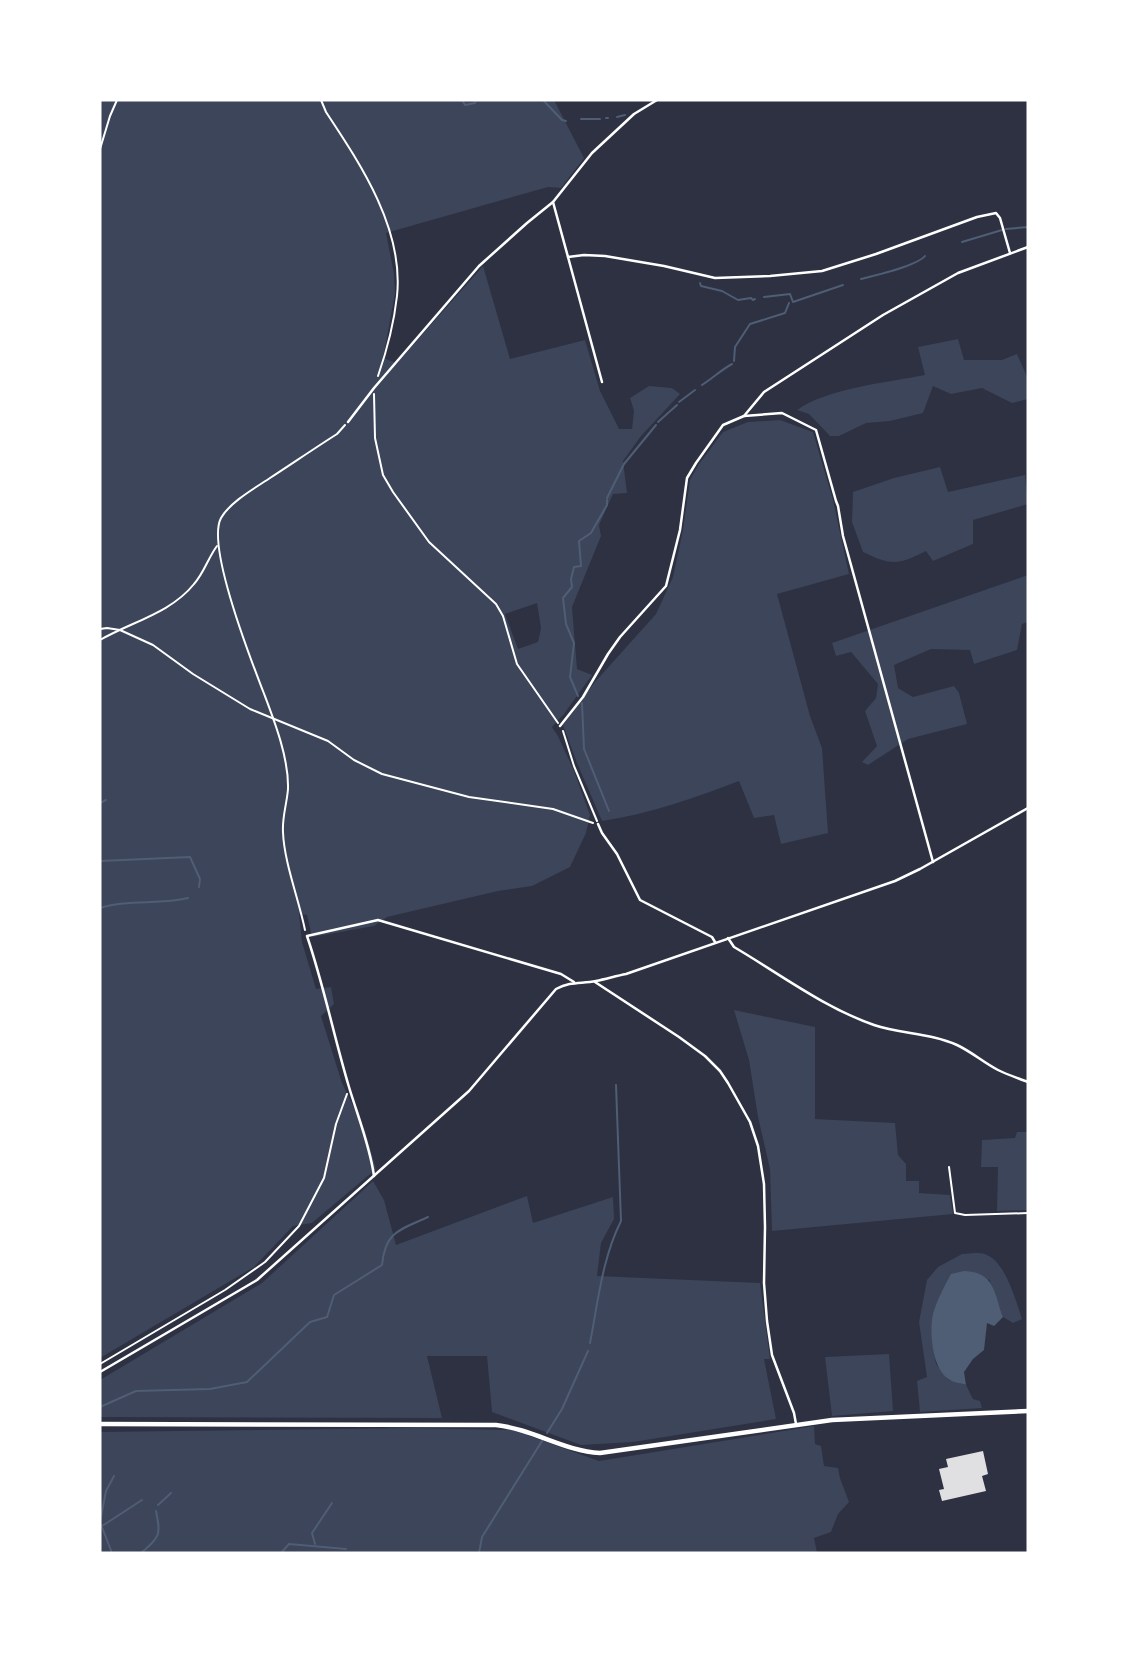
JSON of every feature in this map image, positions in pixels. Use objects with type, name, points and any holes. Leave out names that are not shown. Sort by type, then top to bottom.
[{"type":"main road","points":[[100,1424],[496,1425],[525,1431],[578,1450],[600,1453],[796,1424],[1028,1411]]},
{"type":"street","points":[[348,422],[479,265],[553,202],[592,153],[634,114],[657,100]]},
{"type":"street","points":[[553,202],[602,382]]},
{"type":"street","points":[[568,257],[605,256],[715,278],[822,271],[977,217],[996,213],[1000,218],[1010,253]]},
{"type":"street","points":[[744,416],[764,392],[883,315],[958,273],[1028,247]]},
{"type":"street","points":[[560,726],[583,696],[620,637],[666,586],[680,530],[687,478],[696,463],[723,425],[744,416],[782,413],[816,430],[933,862]]},
{"type":"street","points":[[100,1372],[257,1280],[469,1091],[556,989],[565,984],[594,982],[655,964],[895,881],[1028,808]]},
{"type":"street","points":[[598,824],[617,854],[640,900],[712,937],[715,942]]},
{"type":"street","points":[[374,1176],[372,1161],[307,936],[378,920],[561,974],[575,982]]},
{"type":"street","points":[[728,938],[734,947],[834,1008],[875,1025],[957,1045],[999,1071],[1028,1082]]},
{"type":"street","points":[[594,982],[705,1056],[720,1071],[750,1122],[758,1146],[764,1184],[764,1283],[772,1355],[796,1424]]},
{"type":"lane","points":[[949,1167],[955,1213],[1028,1213]]},
{"type":"path","points":[[100,149],[117,100]]},
{"type":"path","points":[[321,100],[369,180],[384,213],[395,257],[397,295],[387,350],[378,375]]},
{"type":"path","points":[[100,629],[120,630],[153,645],[192,674],[250,709],[328,741],[354,760],[382,774],[469,797],[553,809],[598,824],[574,766],[565,735],[517,664],[503,616],[496,604],[429,542],[383,475],[375,438],[374,388]]},
{"type":"path","points":[[307,936],[291,877],[283,832],[288,789],[285,765],[274,719],[235,615],[218,546],[217,531],[221,518],[228,509],[246,494],[337,434],[348,422]]},
{"type":"path","points":[[100,640],[168,608],[195,584],[218,546]]},
{"type":"path","points":[[100,1364],[225,1290],[265,1262],[299,1226],[324,1178],[336,1124],[349,1087]]},
{"type":"shaded area","points":[[100,100],[554,100],[584,158],[561,188],[548,187],[386,233],[395,294],[383,358],[397,363],[483,266],[510,359],[585,340],[600,391],[619,429],[632,429],[634,411],[630,398],[649,386],[672,388],[680,394],[641,436],[623,461],[627,493],[613,494],[599,525],[601,536],[572,607],[577,669],[592,675],[552,727],[574,771],[590,815],[586,833],[570,867],[532,886],[498,891],[387,917],[374,926],[312,937],[307,915],[299,914],[302,942],[316,989],[331,987],[334,1004],[321,1016],[342,1083],[365,1131],[376,1169],[312,1223],[293,1226],[254,1267],[100,1358]],"holes":[[[537,603],[541,628],[538,642],[518,649],[505,614]]]},
{"type":"shaded area","points":[[958,339],[964,360],[1002,360],[1017,354],[1028,379],[1028,399],[1012,403],[982,388],[951,394],[933,386],[923,413],[890,421],[866,423],[839,436],[830,436],[809,414],[797,410],[840,392],[925,375],[918,347]]},
{"type":"shaded area","points":[[780,420],[813,432],[833,500],[849,574],[777,594],[810,716],[822,748],[828,833],[781,844],[774,815],[754,818],[739,781],[672,805],[602,821],[563,725],[595,682],[656,614],[673,577],[690,480],[699,464],[723,432],[748,422]]},
{"type":"shaded area","points":[[940,467],[948,492],[1025,475],[1028,504],[973,520],[973,544],[933,561],[926,551],[895,562],[881,560],[863,552],[852,522],[853,492],[894,478]]},
{"type":"shaded area","points":[[1028,575],[1028,622],[1022,624],[1017,650],[974,664],[970,650],[931,649],[894,665],[898,688],[913,697],[954,686],[959,693],[967,724],[908,739],[868,765],[862,762],[877,746],[865,711],[876,698],[878,684],[851,652],[836,656],[832,643]]},
{"type":"shaded area","points":[[734,1010],[815,1027],[815,1119],[895,1123],[898,1155],[906,1164],[906,1181],[919,1181],[919,1193],[950,1195],[953,1214],[772,1231],[770,1169],[749,1060]]},
{"type":"shaded area","points":[[1017,1132],[1028,1132],[1028,1210],[997,1211],[998,1167],[981,1167],[982,1140],[1015,1138]]},
{"type":"shaded area","points":[[373,1181],[384,1200],[396,1245],[527,1196],[533,1223],[613,1197],[614,1219],[601,1243],[597,1276],[760,1283],[770,1359],[764,1359],[776,1419],[633,1442],[581,1445],[492,1412],[487,1356],[427,1356],[442,1418],[100,1417],[100,1380],[262,1283]]},
{"type":"shaded area","points":[[962,1254],[987,1255],[1000,1266],[1022,1319],[1013,1323],[1003,1317],[989,1279],[932,1340],[936,1364],[949,1380],[966,1385],[973,1399],[980,1401],[982,1408],[920,1412],[917,1381],[927,1377],[919,1322],[927,1280],[938,1267]]},
{"type":"shaded area","points":[[964,1271],[982,1275],[988,1280],[1003,1317],[994,1326],[987,1323],[984,1350],[964,1372],[966,1385],[953,1382],[939,1368],[933,1350],[931,1330],[935,1309],[951,1274]]},
{"type":"shaded area","points":[[889,1354],[893,1411],[832,1416],[825,1357]]},
{"type":"shaded area","points":[[814,1426],[815,1444],[821,1446],[824,1466],[838,1468],[849,1502],[838,1514],[831,1532],[814,1538],[817,1553],[100,1553],[100,1432],[417,1428],[513,1430],[599,1461]]},
{"type":"building","points":[[983,1451],[988,1474],[982,1476],[986,1491],[942,1501],[939,1490],[944,1489],[939,1469],[948,1467],[946,1459]]},
{"type":"waterway","points":[[462,100],[465,105],[475,103],[476,100]]},
{"type":"waterway","points":[[543,100],[566,121]]},
{"type":"waterway","points":[[617,117],[625,115]]},
{"type":"waterway","points":[[581,119],[600,119]]},
{"type":"waterway","points":[[1006,229],[1028,227]]},
{"type":"waterway","points":[[962,242],[1002,230]]},
{"type":"waterway","points":[[861,279],[905,267],[925,256]]},
{"type":"waterway","points":[[700,283],[701,286],[722,291],[738,300],[755,299]]},
{"type":"waterway","points":[[764,297],[790,294],[793,302],[843,285]]},
{"type":"waterway","points":[[734,361],[735,347],[750,324],[785,313],[789,303]]},
{"type":"waterway","points":[[702,385],[732,364]]},
{"type":"waterway","points":[[679,402],[695,390]]},
{"type":"waterway","points":[[658,422],[677,405]]},
{"type":"waterway","points":[[607,498],[624,464],[656,425]]},
{"type":"waterway","points":[[578,696],[570,677],[574,643],[566,624],[563,598],[572,587],[574,567],[581,566],[579,541],[591,533],[607,505],[607,500]]},
{"type":"waterway","points":[[582,703],[584,749],[609,811]]},
{"type":"waterway","points":[[100,803],[106,800]]},
{"type":"waterway","points":[[100,861],[190,857],[200,879],[199,887]]},
{"type":"waterway","points":[[100,908],[188,898]]},
{"type":"waterway","points":[[590,1343],[605,1265],[621,1221],[616,1085]]},
{"type":"waterway","points":[[100,1407],[136,1391],[210,1389],[247,1382],[310,1322],[327,1317],[334,1295],[382,1265],[390,1238],[409,1225],[428,1217]]},
{"type":"waterway","points":[[547,1433],[562,1409],[588,1351]]},
{"type":"waterway","points":[[479,1553],[482,1537],[542,1441]]},
{"type":"waterway","points":[[112,1553],[100,1522],[106,1491],[114,1476]]},
{"type":"waterway","points":[[158,1505],[171,1493]]},
{"type":"waterway","points":[[102,1526],[142,1500]]},
{"type":"waterway","points":[[315,1544],[312,1533],[332,1503]]},
{"type":"waterway","points":[[141,1553],[158,1535],[156,1511]]},
{"type":"waterway","points":[[281,1553],[289,1544],[346,1549]]}]
